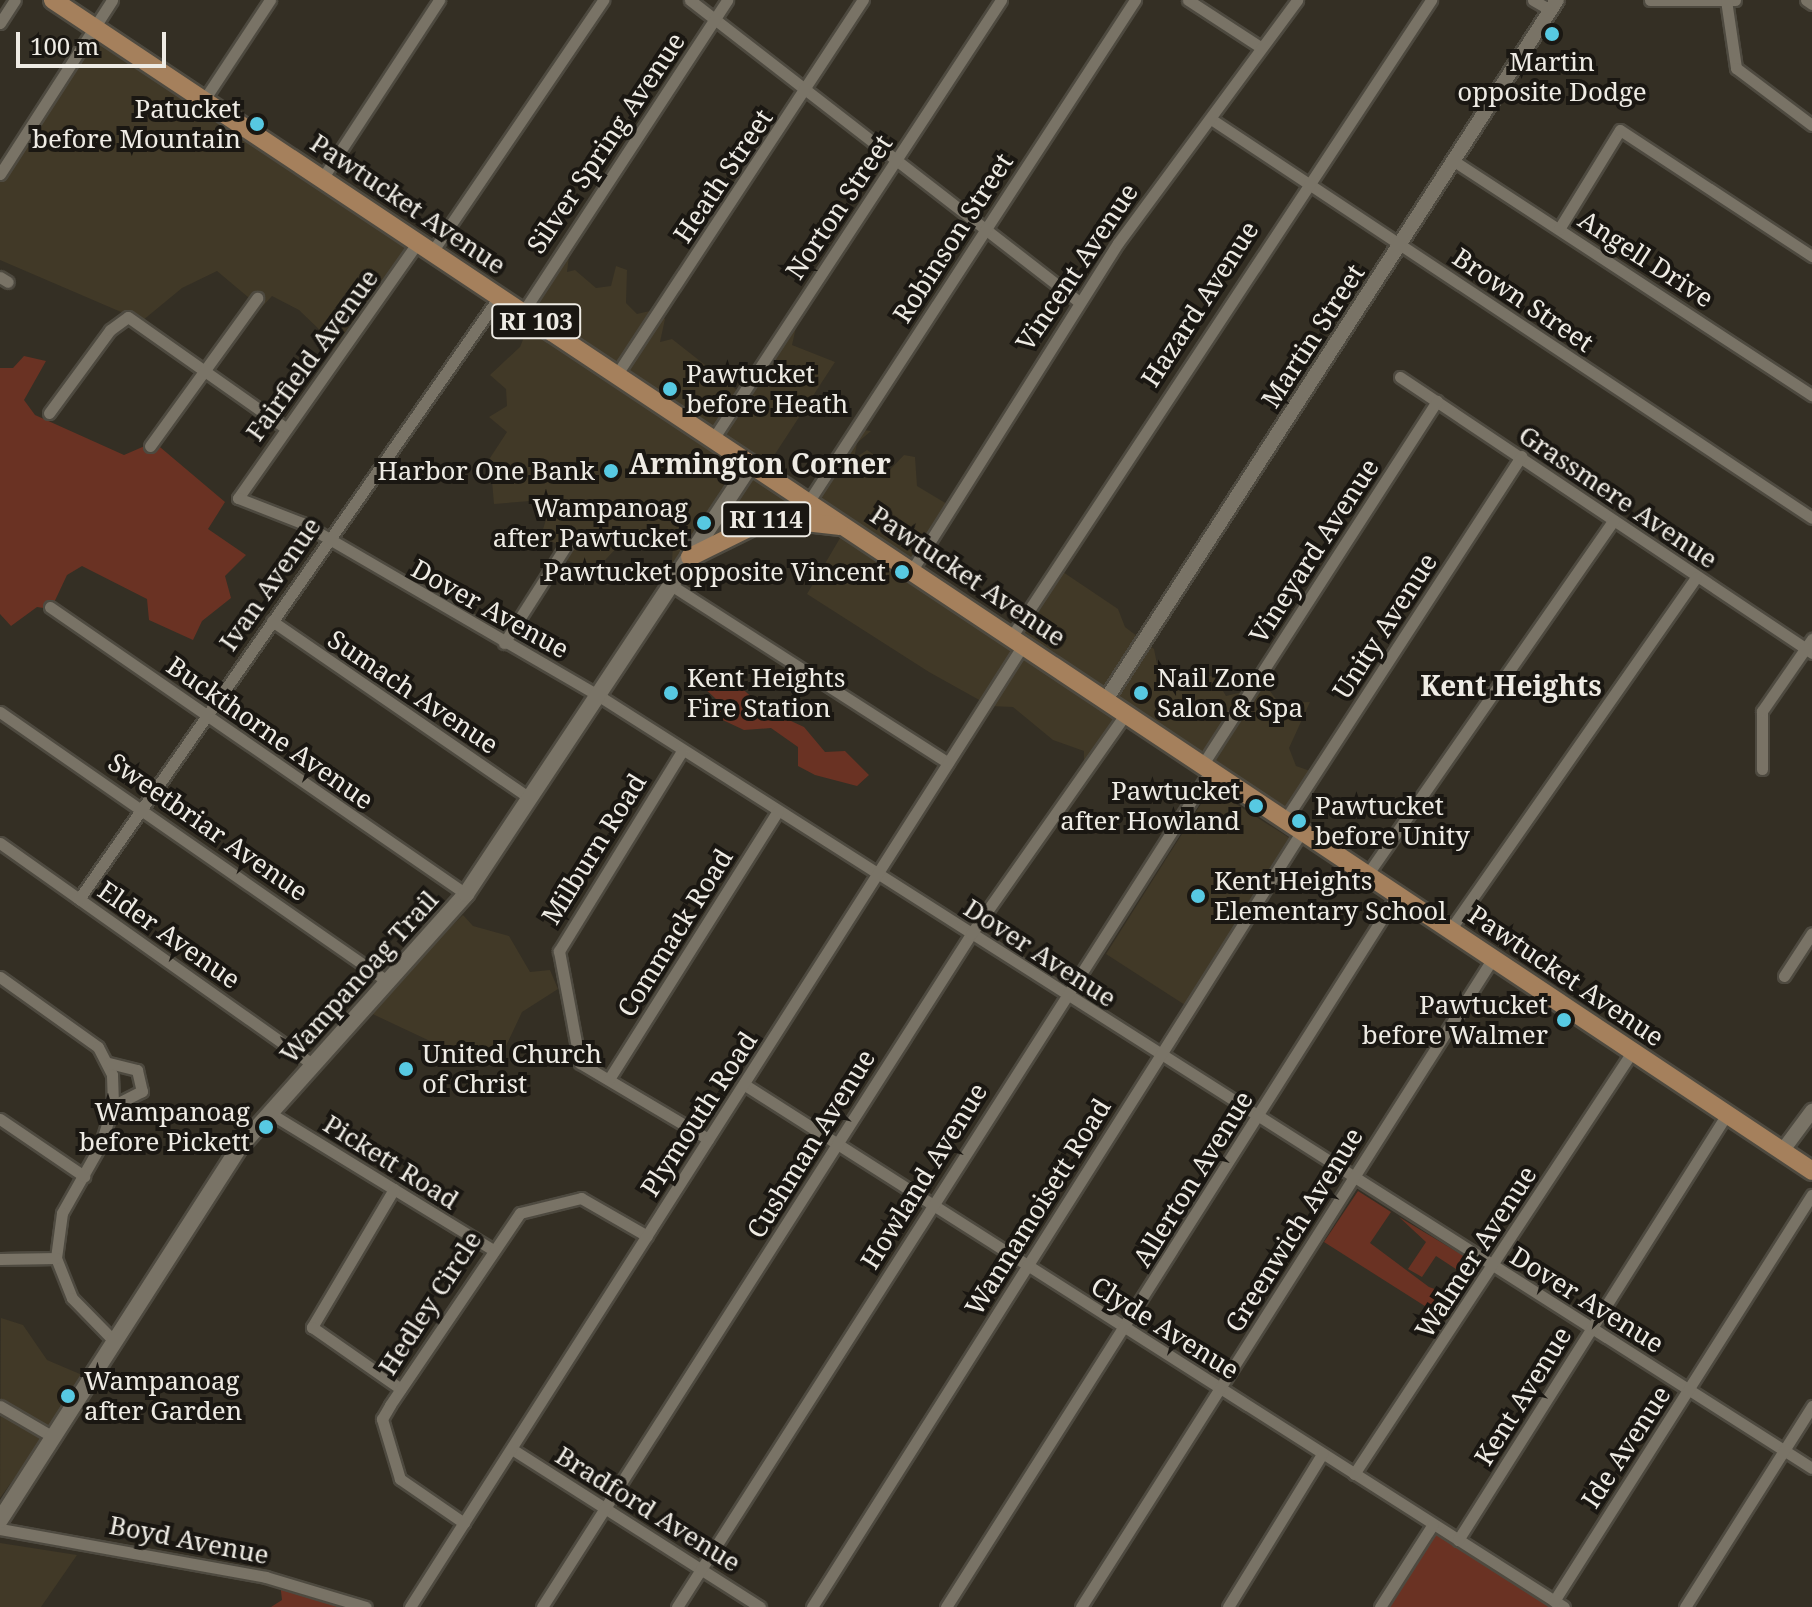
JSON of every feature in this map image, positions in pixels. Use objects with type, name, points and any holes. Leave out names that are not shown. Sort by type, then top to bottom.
[{"type":"main road","name":"Pawtucket Avenue","points":[[53,0],[1107,698],[1812,1171]]},
{"type":"main road","name":"Wampanoag Trail","points":[[0,1520],[114,1341],[268,1112],[466,894],[751,464]]},
{"type":"main road","name":"RI 114","points":[[690,557],[769,518],[849,528]]},
{"type":"street","points":[[0,23],[15,0]]},
{"type":"street","points":[[0,174],[112,0]]},
{"type":"street","points":[[204,100],[270,0]]},
{"type":"street","points":[[322,179],[439,0]]},
{"type":"street","name":"Fairfield Avenue","points":[[240,494],[284,427],[425,247],[603,0]]},
{"type":"street","points":[[690,0],[986,226],[1080,302]]},
{"type":"street","name":"Silver Spring Avenue","points":[[523,312],[727,0]]},
{"type":"street","name":"Heath Street","points":[[617,374],[863,0]]},
{"type":"street","name":"Norton Street","points":[[713,439],[1001,0]]},
{"type":"street","name":"Robinson Street","points":[[809,501],[1135,0]]},
{"type":"street","points":[[1188,0],[1260,47]]},
{"type":"street","name":"Vincent Avenue","points":[[912,570],[1080,302],[1260,47],[1297,0]]},
{"type":"street","name":"Hazard Avenue","points":[[1017,641],[1304,183],[1431,0]]},
{"type":"street","points":[[1533,0],[1554,5]]},
{"type":"street","points":[[1650,0],[1735,0]]},
{"type":"street","points":[[1726,0],[1736,68],[1812,125]]},
{"type":"street","points":[[1806,0],[1812,4]]},
{"type":"street","name":"Martin Street","points":[[1107,698],[1554,5]]},
{"type":"street","name":"Brown Street","points":[[1211,119],[1812,518]]},
{"type":"street","points":[[1559,229],[1620,130],[1812,256]]},
{"type":"street","name":"Angell Drive","points":[[1454,161],[1812,395]]},
{"type":"street","name":"Ivan Avenue","points":[[79,899],[499,297]]},
{"type":"street","points":[[150,446],[257,298]]},
{"type":"street","points":[[49,413],[125,317],[207,370],[284,427]]},
{"type":"street","name":"Grassmere Avenue","points":[[1400,377],[1696,577],[1810,647]]},
{"type":"street","name":"Vineyard Avenue","points":[[1207,767],[1437,401]]},
{"type":"street","name":"Unity Avenue","points":[[1285,820],[1521,456]]},
{"type":"street","name":"Dover Avenue","points":[[240,494],[327,540],[596,694],[1160,1057],[1812,1468]]},
{"type":"street","points":[[1367,875],[1614,520]]},
{"type":"street","points":[[504,643],[569,541]]},
{"type":"street","points":[[1450,930],[1696,577]]},
{"type":"street","points":[[671,585],[948,763]]},
{"type":"street","name":"Buckthorne Avenue","points":[[50,607],[466,894]]},
{"type":"street","name":"Sumach Avenue","points":[[272,621],[530,798]]},
{"type":"street","name":"Plymouth Road","points":[[410,1607],[948,763],[1017,641]]},
{"type":"street","points":[[1762,769],[1762,711],[1810,647]]},
{"type":"street","name":"Sweetbriar Avenue","points":[[0,712],[388,982]]},
{"type":"street","name":"Cushman Avenue","points":[[542,1607],[971,934],[1127,712]]},
{"type":"street","name":"Milburn Road","points":[[682,751],[560,944],[573,1052],[609,1079],[708,1139]]},
{"type":"street","name":"Howland Avenue","points":[[677,1607],[1207,767]]},
{"type":"street","name":"Commack Road","points":[[609,1079],[778,811]]},
{"type":"street","name":"Wannamoisett Road","points":[[812,1607],[1302,831]]},
{"type":"street","name":"Elder Avenue","points":[[0,843],[312,1064]]},
{"type":"street","name":"Allerton Avenue","points":[[946,1607],[1397,895]]},
{"type":"street","points":[[1784,976],[1812,933]]},
{"type":"street","name":"Greenwich Avenue","points":[[1081,1607],[1493,958]]},
{"type":"street","points":[[0,977],[86,1035],[109,1063],[113,1106],[84,1176],[62,1213],[56,1258],[72,1298],[114,1341]]},
{"type":"street","name":"Walmer Avenue","points":[[1354,1474],[1494,1268],[1632,1052]]},
{"type":"street","points":[[109,1063],[137,1070],[144,1080],[136,1099],[113,1106]]},
{"type":"street","name":"Clyde Avenue","points":[[745,1085],[1124,1330],[1559,1604]]},
{"type":"street","points":[[1783,1150],[1812,1111]]},
{"type":"street","name":"Pickett Road","points":[[268,1112],[492,1249]]},
{"type":"street","name":"Kent Avenue","points":[[1458,1540],[1727,1114]]},
{"type":"street","points":[[0,1119],[84,1176]]},
{"type":"street","points":[[394,1189],[312,1327],[401,1389]]},
{"type":"street","name":"Ide Avenue","points":[[1559,1604],[1812,1195]]},
{"type":"street","name":"Hedley Circle","points":[[464,1523],[400,1479],[382,1419],[401,1389],[492,1249],[520,1213],[581,1198],[647,1236]]},
{"type":"street","points":[[0,1259],[56,1258]]},
{"type":"street","points":[[0,1406],[53,1437]]},
{"type":"street","points":[[1685,1607],[1812,1406]]},
{"type":"street","name":"Bradford Avenue","points":[[512,1449],[760,1607]]},
{"type":"street","points":[[1228,1607],[1322,1454]]},
{"type":"street","points":[[1380,1607],[1433,1524]]},
{"type":"street","name":"Boyd Avenue","points":[[0,1529],[266,1577],[366,1607]]},
{"type":"shaded area","points":[[85,30],[416,240],[335,357],[328,338],[299,310],[272,296],[261,308],[217,271],[182,288],[142,321],[0,260],[0,178]]},
{"type":"shaded area","points":[[570,249],[567,272],[575,270],[596,288],[611,286],[616,266],[627,270],[626,303],[637,314],[654,310],[665,319],[660,342],[672,339],[742,394],[789,322],[797,323],[792,345],[835,362],[764,471],[810,499],[856,429],[871,431],[857,443],[854,459],[867,450],[885,462],[885,469],[874,468],[884,476],[904,455],[915,457],[917,486],[952,507],[912,571],[1013,636],[1057,568],[1118,609],[1125,627],[1154,649],[1157,664],[1176,677],[1214,676],[1226,696],[1266,686],[1279,703],[1310,702],[1289,748],[1296,766],[1316,773],[1287,819],[1128,713],[1084,765],[1084,751],[1053,740],[1013,707],[990,706],[929,672],[807,594],[846,528],[785,516],[684,564],[672,562],[673,544],[650,532],[621,543],[595,571],[566,560],[565,548],[541,536],[547,516],[530,501],[494,504],[490,458],[507,432],[489,417],[507,406],[506,389],[490,375],[520,347],[529,325],[525,312]]},
{"type":"shaded area","points":[[24,356],[46,361],[24,400],[35,415],[124,455],[154,442],[225,502],[208,529],[246,555],[225,576],[231,598],[202,621],[193,640],[149,620],[147,599],[82,566],[67,575],[51,609],[37,607],[11,626],[0,614],[0,368],[13,368]]},
{"type":"shaded area","points":[[728,676],[765,709],[804,727],[825,752],[845,751],[869,775],[857,786],[815,775],[798,766],[798,747],[771,728],[744,730],[712,715],[717,700],[701,685]]},
{"type":"shaded area","name":"Kent Heights Elementary School","points":[[1211,788],[1291,839],[1185,1005],[1106,954]]},
{"type":"shaded area","points":[[463,915],[473,926],[509,936],[530,972],[550,970],[558,989],[522,1012],[506,1046],[481,1065],[364,1010]]},
{"type":"shaded area","points":[[1358,1191],[1391,1212],[1370,1243],[1429,1287],[1449,1294],[1462,1273],[1436,1256],[1422,1277],[1408,1269],[1426,1242],[1399,1217],[1484,1268],[1450,1322],[1324,1242]]},
{"type":"shaded area","points":[[1,1318],[23,1325],[47,1360],[87,1377],[0,1498]]},
{"type":"shaded area","points":[[1433,1523],[1563,1607],[1382,1607]]},
{"type":"shaded area","points":[[0,1543],[77,1555],[41,1607],[0,1607]]},
{"type":"shaded area","points":[[280,1583],[369,1607],[271,1607],[282,1600]]},
{"type":"place","name":"Martin opposite Dodge","points":[[1552,34]]},
{"type":"place","name":"Patucket before Mountain","points":[[257,124]]},
{"type":"place","name":"Pawtucket before Heath","points":[[670,389]]},
{"type":"place","name":"Harbor One Bank","points":[[611,471]]},
{"type":"place","name":"Wampanoag after Pawtucket","points":[[704,523]]},
{"type":"place","name":"Pawtucket opposite Vincent","points":[[902,572]]},
{"type":"place","name":"Kent Heights Fire Station","points":[[671,693]]},
{"type":"place","name":"Nail Zone Salon & Spa","points":[[1141,693]]},
{"type":"place","name":"Pawtucket after Howland","points":[[1256,806]]},
{"type":"place","name":"Pawtucket before Unity","points":[[1299,821]]},
{"type":"place","name":"Kent Heights Elementary School","points":[[1198,896]]},
{"type":"place","name":"Pawtucket before Walmer","points":[[1564,1020]]},
{"type":"place","name":"United Church of Christ","points":[[406,1069]]},
{"type":"place","name":"Wampanoag before Pickett","points":[[266,1127]]},
{"type":"place","name":"Wampanoag after Garden","points":[[68,1396]]},
{"type":"district","name":"Armington Corner","points":[[760,463]]},
{"type":"district","name":"Kent Heights","points":[[1511,685]]}]
